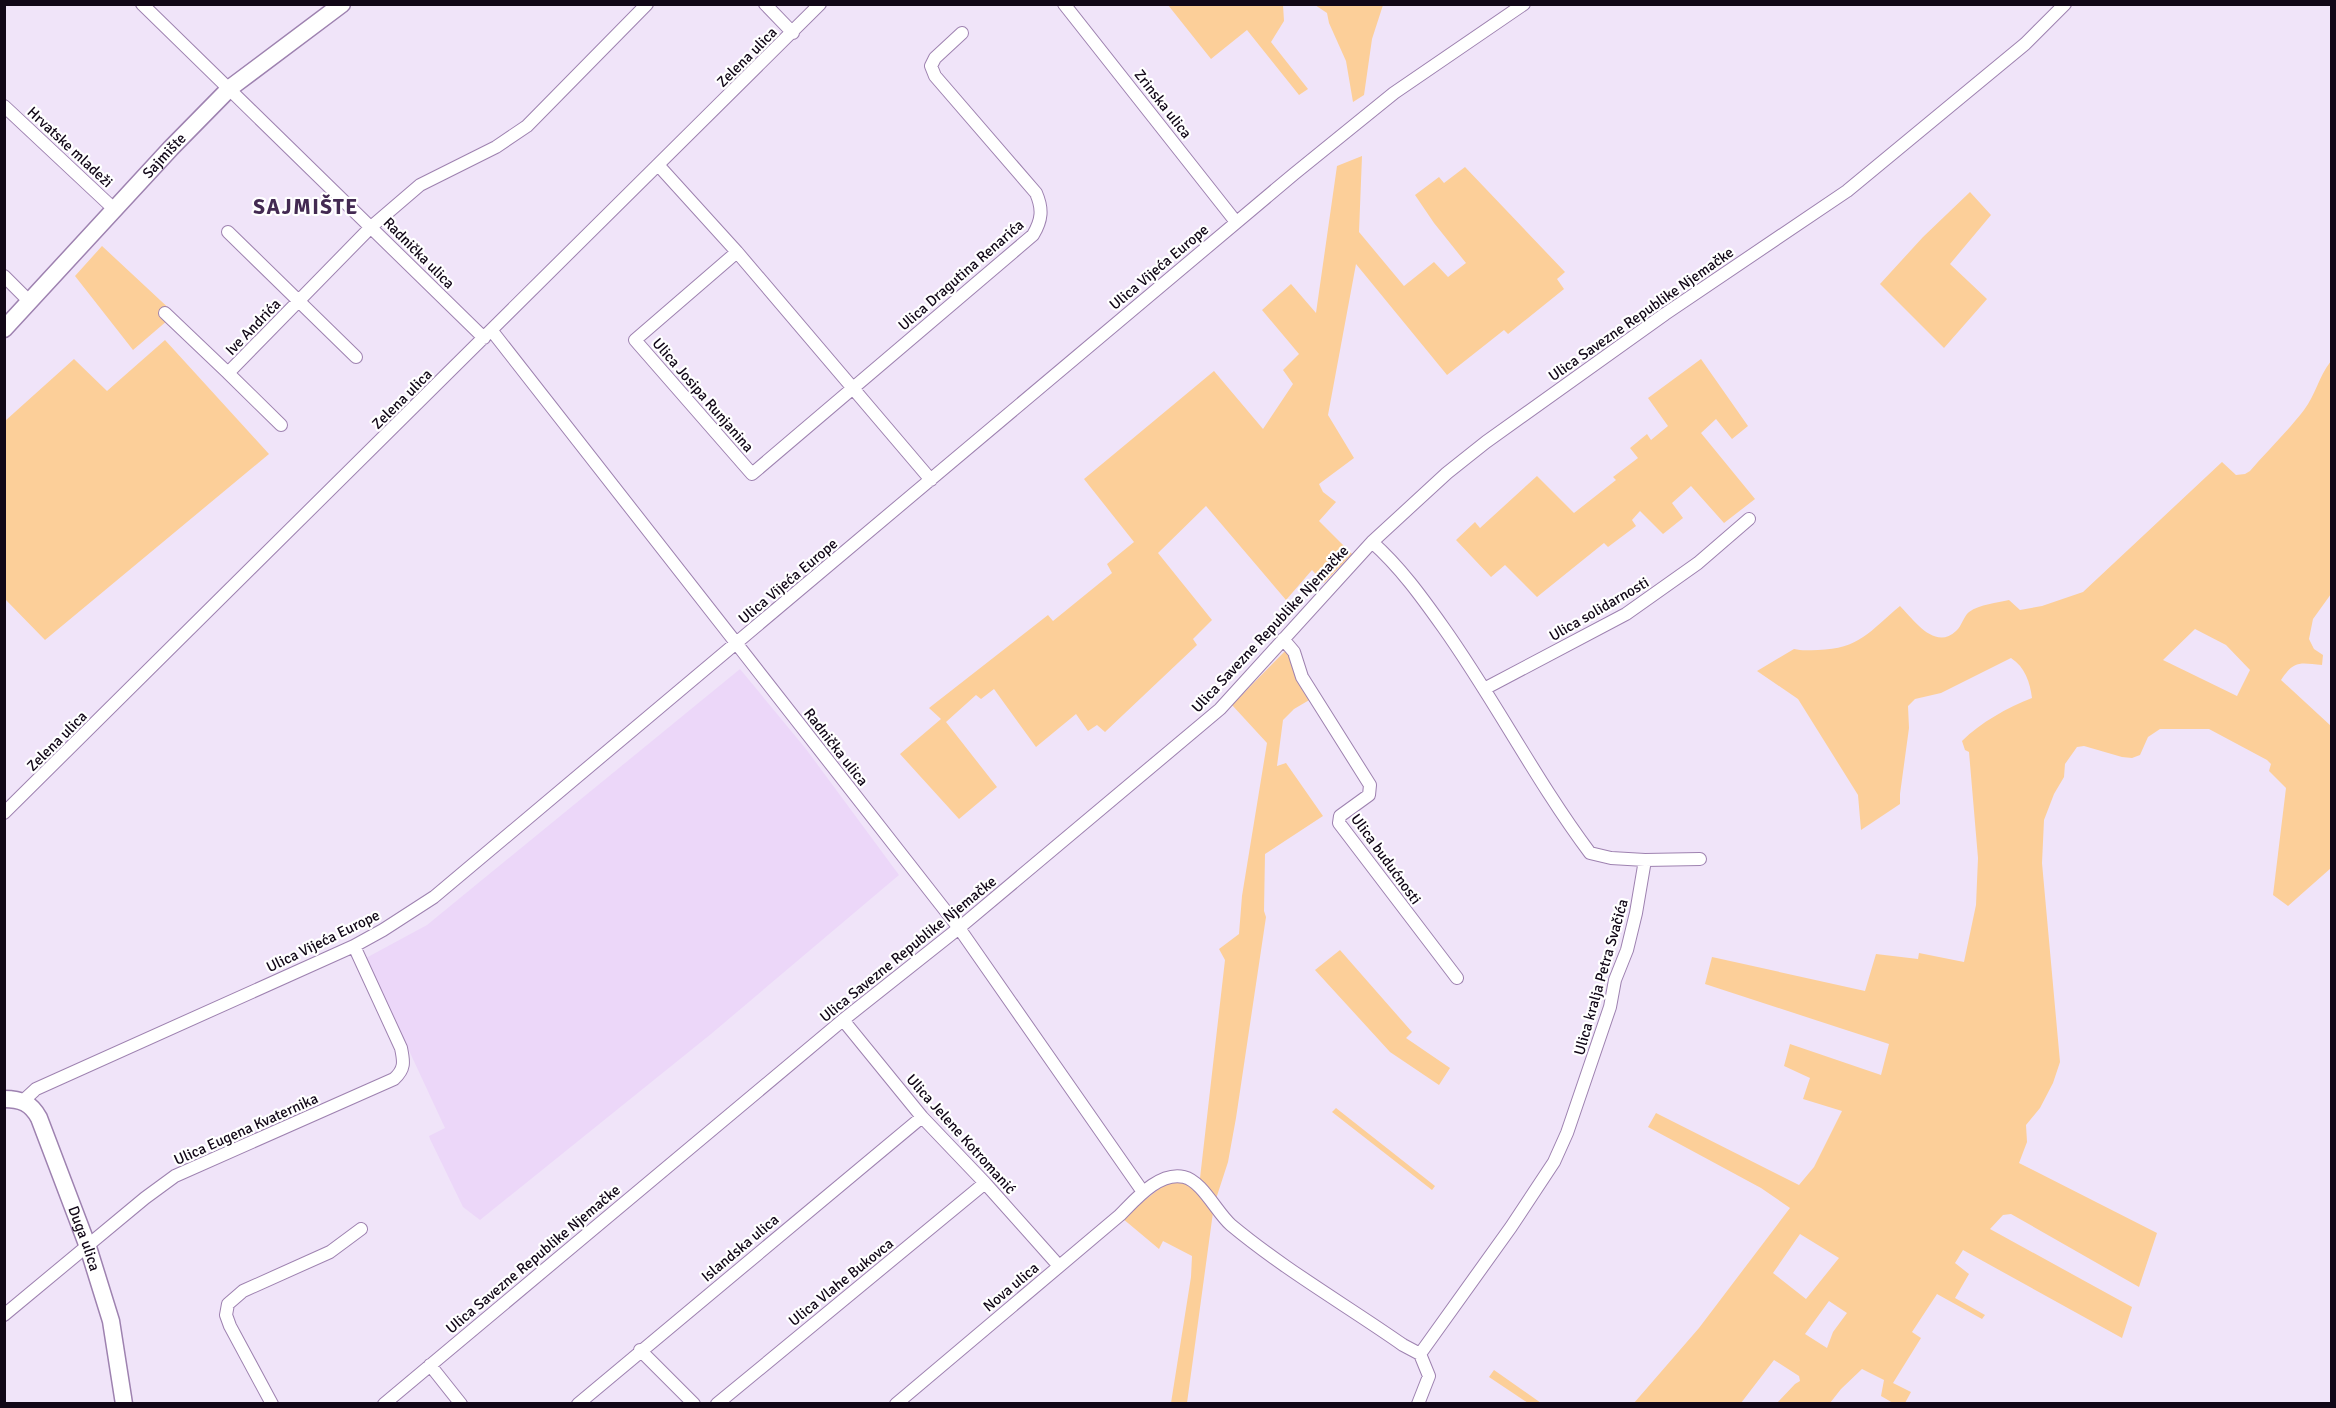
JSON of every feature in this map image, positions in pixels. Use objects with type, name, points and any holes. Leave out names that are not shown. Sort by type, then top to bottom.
[{"type":"main road","name":"Sajmište","points":[[4,329],[114,209],[230,88],[342,4]]},
{"type":"main road","points":[[4,1099],[23,1101]]},
{"type":"main road","name":"Duga ulica","points":[[23,1101],[29,1104],[39,1118],[88,1247],[111,1321],[124,1404]]},
{"type":"street","name":"Radnička ulica","points":[[142,4],[371,227],[488,335],[737,644],[959,928],[1143,1192]]},
{"type":"street","name":"Ive Andrića","points":[[228,373],[371,227],[420,185],[496,147],[527,126],[646,4]]},
{"type":"street","points":[[765,4],[793,33]]},
{"type":"street","name":"Zelena ulica","points":[[4,813],[820,4]]},
{"type":"street","name":"Zrinska ulica","points":[[1065,4],[1236,222]]},
{"type":"street","name":"Ulica Vijeća Europe","points":[[23,1101],[36,1089],[354,946],[434,897],[1236,222],[1394,93],[1524,4]]},
{"type":"street","name":"Ulica Savezne Republike Njemačke","points":[[384,1404],[843,1020],[959,928],[1220,709],[1372,542],[1447,472],[1665,314],[1847,191],[2025,44],[2065,4]]},
{"type":"street","name":"Ulica Dragutina Renarića","points":[[852,390],[1033,235],[1039,225],[1041,204],[1036,193],[934,76],[931,66],[935,58],[962,33]]},
{"type":"street","name":"Hrvatske mladeži","points":[[4,106],[114,209]]},
{"type":"street","points":[[659,166],[736,252],[930,480]]},
{"type":"street","name":"Ive Andrića","points":[[228,232],[356,357]]},
{"type":"street","name":"Ulica Josipa Runjanina","points":[[736,252],[635,340],[752,474],[852,390]]},
{"type":"street","points":[[4,276],[30,302]]},
{"type":"street","name":"Ive Andrića","points":[[165,313],[281,425]]},
{"type":"street","name":"Ulica solidarnosti","points":[[1484,689],[1626,614],[1698,563],[1749,519]]},
{"type":"street","points":[[1372,542],[1417,589],[1590,853],[1611,858],[1700,860]]},
{"type":"street","name":"Ulica budućnosti","points":[[1283,639],[1294,652],[1302,677],[1370,785],[1369,795],[1340,816],[1339,823],[1457,978]]},
{"type":"street","name":"Ulica kralja Petra Svačića","points":[[1423,1350],[1511,1227],[1554,1162],[1571,1124],[1610,1007],[1615,980],[1627,950],[1636,913],[1645,860]]},
{"type":"street","name":"Ulica Eugena Kvaternika","points":[[4,1315],[145,1198],[176,1176],[394,1079],[401,1073],[405,1062],[401,1048],[354,946]]},
{"type":"street","name":"Ulica Jelene Kotromanić","points":[[843,1020],[922,1117],[1059,1266]]},
{"type":"street","name":"Islandska ulica","points":[[578,1404],[922,1117]]},
{"type":"street","name":"Nova ulica","points":[[896,1404],[1143,1192],[1160,1182],[1176,1177],[1190,1179],[1230,1224],[1283,1264],[1403,1346],[1423,1350]]},
{"type":"street","name":"Ulica Vlahe Bukovca","points":[[717,1404],[985,1183]]},
{"type":"street","points":[[272,1404],[230,1326],[226,1315],[228,1304],[243,1292],[330,1252],[361,1229]]},
{"type":"street","points":[[640,1350],[694,1404]]},
{"type":"street","points":[[1418,1404],[1429,1376],[1423,1350]]},
{"type":"street","points":[[430,1365],[461,1404]]},
{"type":"shaded area","points":[[1168,5],[1283,5],[1284,21],[1271,42],[1308,89],[1299,95],[1247,30],[1211,59]]},
{"type":"shaded area","points":[[1315,5],[1383,5],[1372,39],[1364,95],[1353,102],[1346,61],[1329,23],[1327,13]]},
{"type":"shaded area","points":[[1362,156],[1359,232],[1404,286],[1434,262],[1448,277],[1466,263],[1415,195],[1439,177],[1444,183],[1465,167],[1565,272],[1557,279],[1564,289],[1508,334],[1504,330],[1447,375],[1356,264],[1328,415],[1354,458],[1319,484],[1323,492],[1336,502],[1319,521],[1352,554],[1324,583],[1312,570],[1286,600],[1206,506],[1158,553],[1212,620],[1193,639],[1197,645],[1105,732],[1097,725],[1088,731],[1076,714],[1036,747],[994,689],[981,699],[976,695],[946,722],[997,787],[959,819],[900,754],[941,719],[929,708],[1048,615],[1053,621],[1112,573],[1107,564],[1134,542],[1084,479],[1214,371],[1263,429],[1293,384],[1283,370],[1299,354],[1262,310],[1291,284],[1316,313],[1337,166]]},
{"type":"shaded area","points":[[1970,192],[1991,215],[1950,264],[1987,299],[1944,348],[1880,284],[1923,237]]},
{"type":"shaded area","points":[[102,246],[175,314],[133,350],[75,276]]},
{"type":"shaded area","points":[[165,340],[269,454],[45,640],[5,599],[5,421],[74,359],[107,391]]},
{"type":"shaded area","points":[[1701,359],[1748,426],[1732,439],[1716,419],[1701,433],[1755,499],[1724,523],[1691,486],[1672,503],[1683,518],[1663,534],[1640,511],[1632,520],[1636,526],[1608,547],[1604,543],[1537,597],[1505,565],[1491,577],[1456,540],[1475,522],[1480,528],[1537,476],[1574,513],[1616,480],[1613,477],[1638,458],[1630,448],[1647,434],[1651,440],[1668,426],[1648,398]]},
{"type":"shaded area","points":[[2331,361],[2331,594],[2313,619],[2309,639],[2314,649],[2323,655],[2322,665],[2298,664],[2290,669],[2281,680],[2331,726],[2331,868],[2288,906],[2273,895],[2286,788],[2269,771],[2271,764],[2267,760],[2209,729],[2160,729],[2148,737],[2140,755],[2132,758],[2084,746],[2077,747],[2065,764],[2064,777],[2054,794],[2044,820],[2042,863],[2060,1062],[2053,1083],[2040,1108],[2026,1125],[2027,1142],[2019,1163],[2157,1233],[2139,1287],[2011,1214],[2003,1215],[1990,1229],[2132,1307],[2122,1338],[1963,1250],[1955,1263],[1969,1274],[1955,1298],[1985,1315],[1982,1319],[1937,1294],[1912,1332],[1921,1338],[1893,1383],[1911,1392],[1905,1403],[1893,1403],[1881,1396],[1884,1380],[1862,1369],[1830,1403],[1777,1403],[1800,1381],[1799,1376],[1774,1360],[1741,1403],[1634,1403],[1699,1328],[1790,1208],[1761,1188],[1648,1127],[1656,1113],[1799,1185],[1814,1167],[1842,1111],[1803,1099],[1810,1078],[1784,1066],[1790,1044],[1881,1075],[1889,1044],[1705,984],[1712,957],[1865,991],[1876,954],[1918,959],[1919,953],[1964,962],[1976,905],[1978,858],[1969,752],[1965,750],[1962,741],[1995,716],[2032,698],[2026,675],[2011,658],[1941,693],[1915,699],[1908,706],[1909,728],[1900,804],[1861,830],[1858,795],[1798,699],[1757,671],[1794,649],[1832,649],[1854,642],[1872,631],[1900,606],[1925,631],[1940,638],[1956,631],[1969,612],[1983,605],[2009,600],[2020,610],[2042,606],[2083,592],[2222,462],[2236,475],[2250,471],[2304,410]],"holes":[[[2195,629],[2226,645],[2250,670],[2237,696],[2163,660]],[[1800,1234],[1839,1258],[1806,1299],[1773,1273]],[[1829,1301],[1847,1313],[1833,1332],[1827,1348],[1805,1334]]]},
{"type":"shaded area","points":[[1285,651],[1289,652],[1311,699],[1294,709],[1283,720],[1277,766],[1286,763],[1323,816],[1265,854],[1264,911],[1266,917],[1236,1118],[1228,1162],[1214,1205],[1187,1403],[1171,1403],[1191,1277],[1192,1256],[1163,1241],[1159,1249],[1122,1218],[1164,1185],[1176,1181],[1199,1187],[1225,960],[1219,949],[1239,934],[1242,896],[1267,743],[1232,705]]},
{"type":"shaded area","points":[[740,669],[806,749],[899,875],[711,1034],[480,1220],[463,1207],[430,1139],[429,1136],[445,1128],[366,958],[427,925]]},
{"type":"shaded area","points":[[1340,950],[1412,1032],[1406,1038],[1450,1068],[1439,1085],[1390,1052],[1315,970]]},
{"type":"shaded area","points":[[1336,1108],[1435,1186],[1432,1190],[1332,1112]]},
{"type":"shaded area","points":[[1494,1370],[1541,1403],[1528,1403],[1489,1377]]},
{"type":"district","name":"SAJMIŠTE","points":[[306,207]]}]
